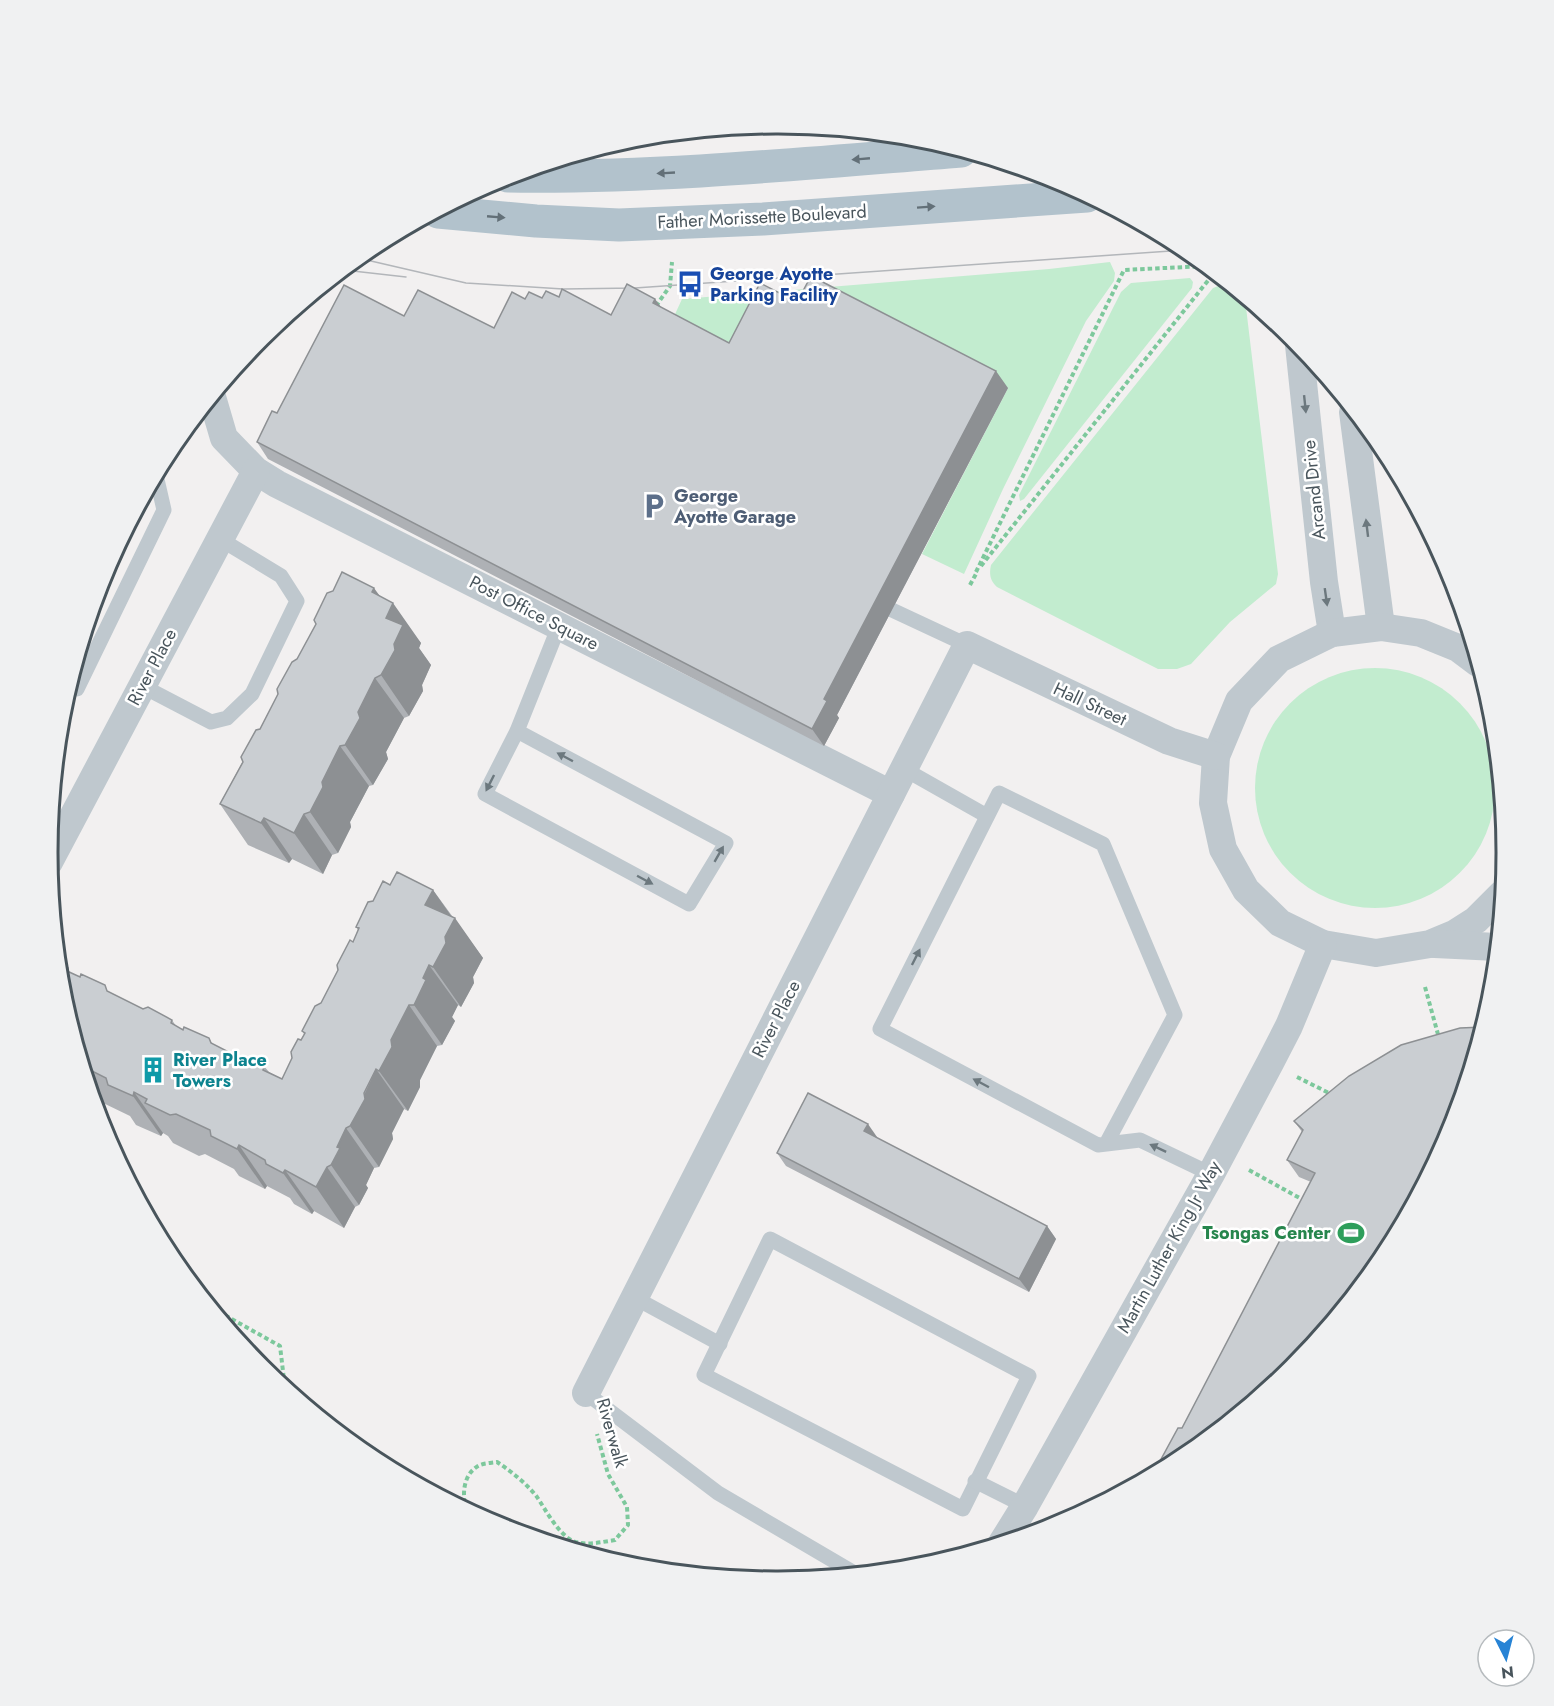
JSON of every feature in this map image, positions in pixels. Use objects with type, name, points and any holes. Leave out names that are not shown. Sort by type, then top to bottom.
[{"type":"main road","points":[[537,176],[578,177],[699,171],[937,153]]},
{"type":"main road","name":"Father Morissette Boulevard","points":[[451,213],[536,221],[619,225],[763,219],[1070,197]]},
{"type":"street","name":"Arcand Drive","points":[[1301,362],[1324,582],[1332,633]]},
{"type":"street","name":"Post Office Square","points":[[215,406],[224,438],[256,471],[891,794]]},
{"type":"street","points":[[1355,427],[1381,627]]},
{"type":"street","name":"River Place","points":[[58,844],[256,471]]},
{"type":"street","points":[[1467,655],[1458,648],[1420,633],[1381,627],[1332,633],[1279,659],[1239,702],[1216,756],[1213,803],[1223,849],[1246,890],[1280,923],[1323,944],[1376,953],[1430,944],[1489,946]]},
{"type":"street","name":"River Place","points":[[586,1393],[967,645]]},
{"type":"street","name":"Hall Street","points":[[967,645],[1169,741],[1216,756]]},
{"type":"street","points":[[1430,944],[1454,934],[1476,920],[1494,902]]},
{"type":"street","name":"Martin Luther King Jr Way","points":[[1008,1533],[1211,1173],[1289,1026],[1323,944]]},
{"type":"lane","points":[[78,686],[164,510],[159,488]]},
{"type":"lane","points":[[142,686],[211,722],[227,718],[252,694],[297,601],[281,576],[220,539]]},
{"type":"lane","points":[[120,564],[134,572]]},
{"type":"lane","points":[[892,610],[967,645]]},
{"type":"lane","points":[[517,731],[726,843],[689,904],[485,794],[517,731],[559,626]]},
{"type":"lane","points":[[904,769],[987,816]]},
{"type":"lane","points":[[1106,1144],[1175,1015],[1103,844],[999,793],[880,1029],[1098,1145],[1140,1140],[1211,1173]]},
{"type":"lane","points":[[770,1239],[1029,1376],[975,1481],[963,1509],[705,1375],[770,1239]]},
{"type":"lane","points":[[635,1298],[720,1344]]},
{"type":"lane","points":[[586,1393],[718,1494],[845,1568]]},
{"type":"lane","points":[[975,1481],[1024,1506]]},
{"type":"path","points":[[653,309],[670,286],[672,262]]},
{"type":"path","points":[[970,585],[1124,270],[1191,267]]},
{"type":"path","points":[[976,572],[1209,279]]},
{"type":"path","points":[[1425,987],[1441,1045]]},
{"type":"path","points":[[1295,1076],[1333,1095]]},
{"type":"path","points":[[1248,1170],[1308,1203]]},
{"type":"path","points":[[230,1318],[280,1346],[283,1375]]},
{"type":"path","name":"Riverwalk","points":[[465,1500],[463,1488],[470,1475],[479,1466],[498,1462],[536,1496],[552,1521],[572,1541],[595,1543],[615,1540],[628,1525],[627,1507],[608,1474],[586,1393]]},
{"type":"green space","points":[[1110,262],[1115,273],[1114,281],[1086,321],[964,574],[922,554],[1008,388],[741,360],[671,323],[682,299]]},
{"type":"green space","points":[[1190,278],[1193,282],[1192,288],[1024,499],[1020,501],[1019,495],[1121,292],[1131,283]]},
{"type":"green space","points":[[1218,286],[1246,309],[1278,574],[1276,584],[1230,622],[1191,664],[1177,669],[1158,669],[997,587],[991,580],[990,568],[1213,288]]},
{"type":"green space","points":[[1363,668],[1387,668],[1421,677],[1442,688],[1460,703],[1475,721],[1486,742],[1494,806],[1486,834],[1475,855],[1460,873],[1442,888],[1421,899],[1387,908],[1363,908],[1329,899],[1308,888],[1290,873],[1275,855],[1264,834],[1255,800],[1255,776],[1264,742],[1275,721],[1290,703],[1308,688],[1329,677]]},
{"type":"building","name":"George Ayotte Garage","points":[[811,276],[996,371],[824,699],[827,701],[812,729],[257,442],[272,411],[277,413],[344,285],[404,316],[418,290],[494,328],[512,292],[525,299],[529,292],[542,298],[546,291],[559,297],[562,289],[611,315],[627,284],[655,299],[653,303],[729,343],[760,283],[797,302]]},
{"type":"building","points":[[342,572],[374,588],[372,592],[393,603],[386,618],[403,625],[394,644],[395,650],[381,675],[375,678],[358,712],[360,718],[345,745],[340,746],[310,812],[304,814],[294,833],[264,818],[261,823],[220,804],[243,762],[241,757],[256,730],[260,729],[278,694],[277,689],[316,624],[314,620],[327,593],[333,591]]},
{"type":"building","points":[[397,872],[433,890],[425,905],[455,918],[445,937],[446,943],[433,967],[429,965],[423,978],[426,980],[414,1005],[409,1005],[391,1040],[392,1047],[379,1071],[376,1069],[364,1093],[365,1099],[350,1126],[346,1128],[337,1147],[340,1148],[316,1187],[285,1170],[283,1173],[266,1164],[265,1160],[239,1145],[237,1149],[211,1136],[210,1130],[145,1103],[147,1099],[134,1092],[133,1096],[108,1085],[106,1078],[93,1072],[83,1039],[69,972],[80,977],[81,974],[105,985],[107,991],[143,1009],[148,1007],[172,1020],[171,1023],[183,1030],[184,1027],[209,1038],[211,1043],[246,1061],[251,1060],[264,1066],[263,1070],[282,1079],[292,1058],[291,1052],[298,1039],[301,1040],[305,1033],[302,1031],[315,1006],[321,1003],[350,940],[353,942],[359,928],[356,927],[368,902],[373,901],[383,881],[390,885]]},
{"type":"building","name":"Tsongas Center","points":[[1474,1027],[1441,1128],[1399,1212],[1374,1252],[1317,1327],[1285,1361],[1214,1423],[1161,1459],[1178,1428],[1182,1428],[1315,1173],[1287,1160],[1303,1130],[1294,1121],[1349,1076],[1401,1045],[1460,1028]]},
{"type":"building","points":[[808,1093],[868,1124],[864,1131],[1047,1226],[1019,1279],[777,1153]]},
{"type":"tram line","points":[[371,261],[466,283],[563,289],[635,288],[1168,251]]},
{"type":"tram line","points":[[356,271],[406,277]]},
{"type":"place","name":"George Ayotte Parking Facility","points":[[690,284]]},
{"type":"place","name":"George Ayotte Garage","points":[[654,506]]},
{"type":"place","name":"River Place Towers","points":[[153,1070]]},
{"type":"place","name":"Tsongas Center","points":[[1351,1233]]}]
